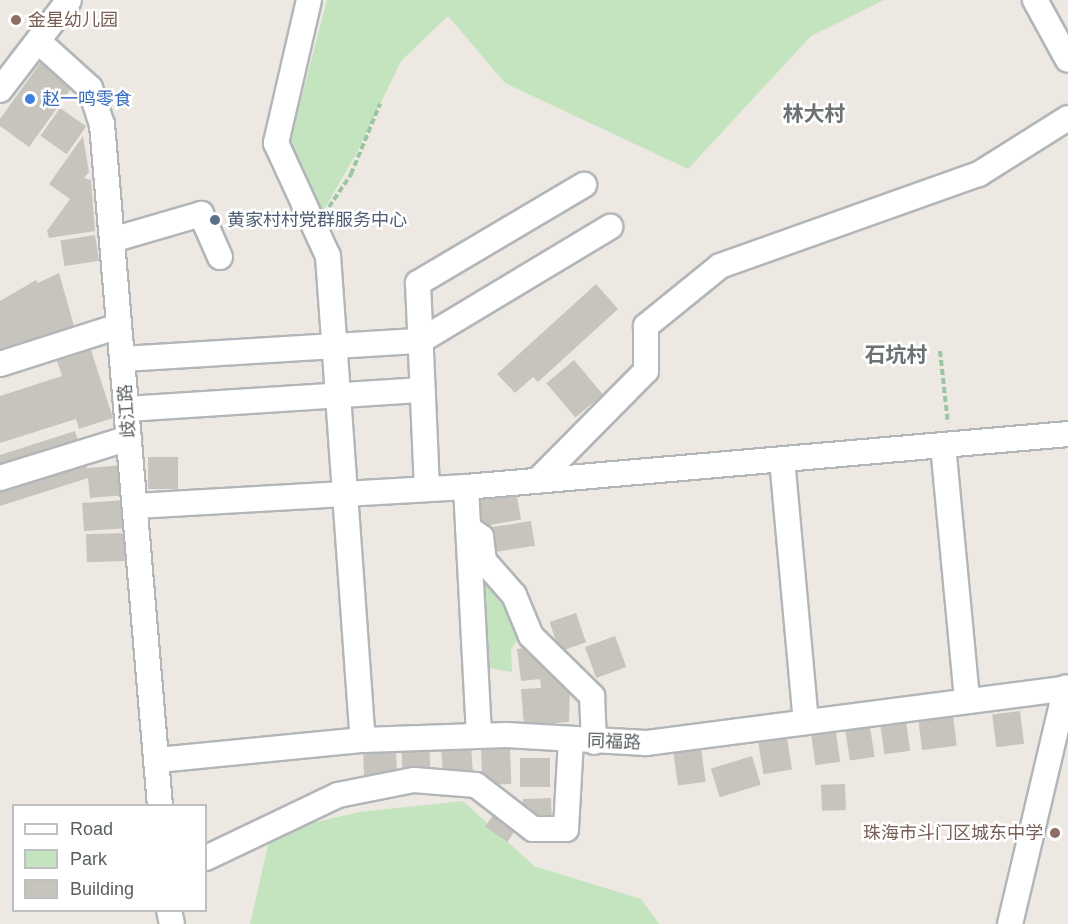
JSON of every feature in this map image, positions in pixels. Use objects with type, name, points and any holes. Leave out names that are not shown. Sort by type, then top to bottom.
[{"type":"street","points":[[0,90],[69,0]]},
{"type":"street","points":[[309,0],[276,143],[328,256],[363,740]]},
{"type":"street","points":[[1035,0],[1068,60]]},
{"type":"street","name":"歧江路","points":[[38,41],[82,78],[96,99],[102,124],[158,760],[160,804]]},
{"type":"street","points":[[537,481],[646,371],[646,326],[720,266],[979,174],[1068,118]]},
{"type":"street","points":[[427,489],[418,283],[584,184]]},
{"type":"street","points":[[112,240],[201,214],[220,257]]},
{"type":"street","points":[[123,359],[420,341],[610,227]]},
{"type":"street","points":[[0,364],[119,326]]},
{"type":"street","points":[[127,409],[422,390]]},
{"type":"street","points":[[135,506],[466,487],[1068,434]]},
{"type":"street","points":[[0,478],[129,438]]},
{"type":"street","points":[[947,445],[967,701]]},
{"type":"street","points":[[782,459],[806,722]]},
{"type":"street","points":[[466,487],[479,736]]},
{"type":"street","points":[[207,858],[338,795],[414,780],[476,785],[533,829],[566,829],[592,696],[531,636],[514,595],[484,561],[481,537],[468,528]]},
{"type":"street","points":[[1010,924],[1067,688]]},
{"type":"street","name":"同福路","points":[[158,760],[363,740],[479,736],[646,743],[1067,688]]},
{"type":"path","points":[[314,227],[351,174],[380,104]]},
{"type":"path","points":[[940,351],[947,445]]},
{"type":"green space","points":[[327,0],[884,0],[811,36],[688,169],[505,83],[448,16],[401,61],[356,154],[322,213],[298,216],[281,175]]},
{"type":"green space","points":[[478,568],[509,599],[523,633],[511,649],[512,672],[484,667]]},
{"type":"green space","points":[[463,801],[534,866],[641,899],[659,924],[250,924],[271,832],[360,812]]},
{"type":"building","points":[[40,63],[73,86],[29,147],[0,126],[0,119]]},
{"type":"building","points":[[60,108],[86,126],[67,154],[40,136]]},
{"type":"building","points":[[83,136],[89,172],[84,178],[91,180],[95,231],[49,238],[47,231],[70,199],[49,184]]},
{"type":"building","points":[[95,235],[99,261],[64,266],[60,240]]},
{"type":"building","points":[[59,273],[74,326],[0,349],[0,301],[36,280],[38,283]]},
{"type":"building","points":[[596,284],[618,309],[538,382],[533,377],[515,393],[497,374]]},
{"type":"building","points":[[91,350],[113,418],[79,429],[76,419],[0,443],[0,396],[62,376],[57,361]]},
{"type":"building","points":[[574,360],[603,394],[575,418],[546,383]]},
{"type":"building","points":[[75,431],[87,468],[123,465],[126,495],[90,498],[88,478],[0,506],[0,455]]},
{"type":"building","points":[[148,457],[178,457],[178,489],[148,489]]},
{"type":"building","points":[[516,491],[521,520],[482,527],[477,498]]},
{"type":"building","points":[[126,500],[128,528],[84,531],[82,503]]},
{"type":"building","points":[[531,521],[535,546],[495,552],[491,527]]},
{"type":"building","points":[[125,533],[126,561],[87,562],[86,534]]},
{"type":"building","points":[[576,613],[586,642],[560,651],[550,622]]},
{"type":"building","points":[[615,636],[626,667],[596,678],[585,647]]},
{"type":"building","points":[[534,647],[570,689],[569,722],[524,726],[521,689],[541,688],[540,679],[521,681],[517,649]]},
{"type":"building","points":[[1020,711],[1024,744],[996,747],[992,714]]},
{"type":"building","points":[[953,715],[957,746],[922,750],[918,719]]},
{"type":"building","points":[[906,721],[910,751],[884,754],[880,725]]},
{"type":"building","points":[[870,727],[875,757],[850,761],[845,731]]},
{"type":"building","points":[[836,732],[840,762],[815,765],[811,735]]},
{"type":"building","points":[[787,738],[792,770],[763,774],[758,743]]},
{"type":"building","points":[[429,741],[431,776],[403,777],[401,742]]},
{"type":"building","points":[[471,745],[473,774],[443,776],[441,747]]},
{"type":"building","points":[[396,748],[397,777],[364,778],[363,749]]},
{"type":"building","points":[[510,748],[511,784],[482,785],[481,749]]},
{"type":"building","points":[[701,748],[706,782],[678,786],[673,752]]},
{"type":"building","points":[[752,756],[761,785],[720,797],[711,769]]},
{"type":"building","points":[[520,758],[550,758],[550,787],[520,787]]},
{"type":"building","points":[[845,784],[846,810],[822,811],[821,785]]},
{"type":"building","points":[[551,798],[552,825],[523,817],[523,799]]},
{"type":"building","points":[[499,806],[521,821],[507,842],[485,827]]},
{"type":"place","name":"金星幼儿园","points":[[16,20]]},
{"type":"place","name":"赵一鸣零食","points":[[30,99]]},
{"type":"place","name":"黄家村村党群服务中心","points":[[215,220]]},
{"type":"place","name":"珠海市斗门区城东中学","points":[[1055,833]]},
{"type":"district","name":"林大村","points":[[814,114]]},
{"type":"district","name":"石坑村","points":[[896,355]]}]
